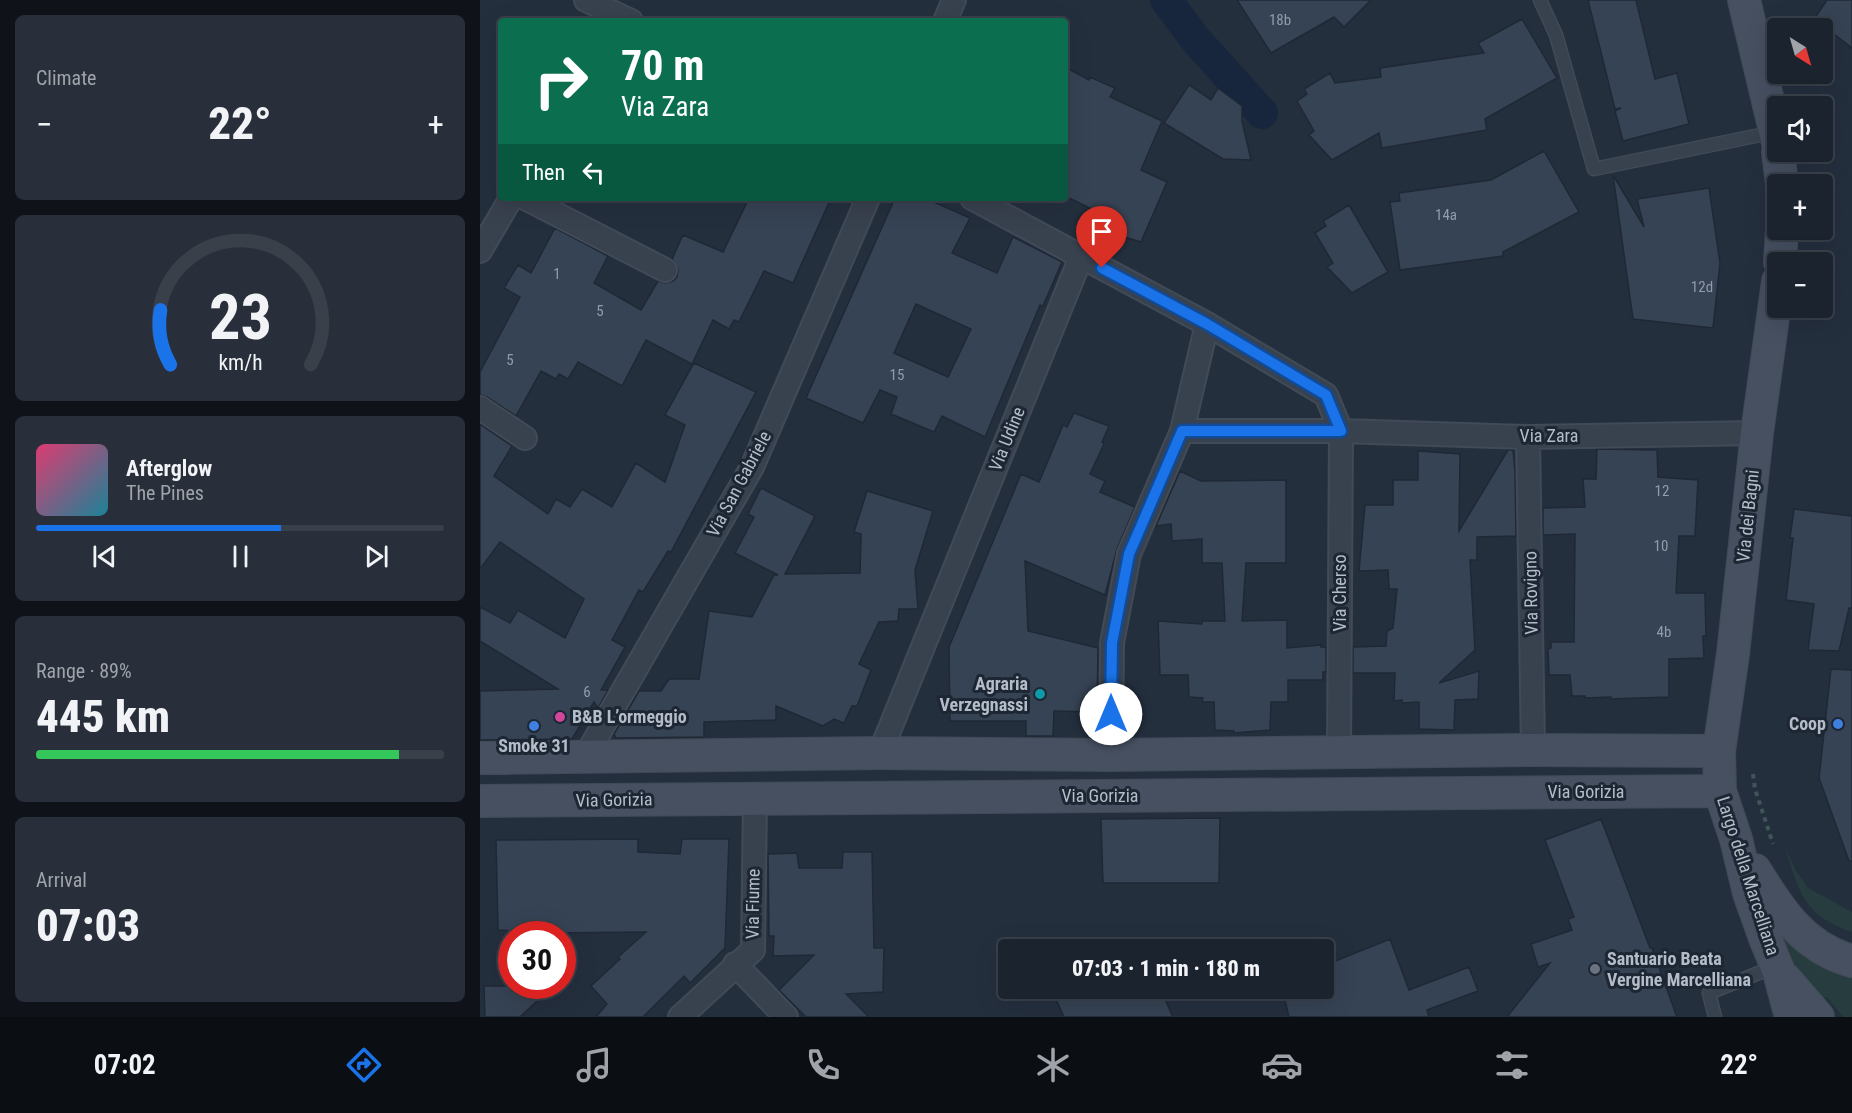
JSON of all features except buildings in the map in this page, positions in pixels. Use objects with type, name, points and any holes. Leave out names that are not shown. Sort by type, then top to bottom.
[{"type":"street","points":[[586,0],[621,14]]},
{"type":"street","points":[[946,18],[954,0]]},
{"type":"street","points":[[1744,0],[1767,99]]},
{"type":"street","points":[[480,251],[509,201]]},
{"type":"street","points":[[531,201],[665,270]]},
{"type":"street","name":"Via San Gabriele","points":[[585,757],[752,467],[866,201]]},
{"type":"street","points":[[978,201],[1207,324],[1326,395],[1341,431]]},
{"type":"street","name":"Via Udine","points":[[880,753],[1082,257]]},
{"type":"street","name":"Via dei Bagni","points":[[1719,751],[1773,318]]},
{"type":"street","points":[[1111,755],[1112,643],[1129,554],[1182,431],[1207,324]]},
{"type":"street","points":[[480,408],[525,438]]},
{"type":"street","name":"Via Zara","points":[[1182,431],[1341,431],[1528,437],[1757,433]]},
{"type":"street","name":"Via Cherso","points":[[1339,754],[1341,431]]},
{"type":"street","name":"Via Rovigno","points":[[1528,437],[1533,750]]},
{"type":"street","points":[[480,758],[880,753],[1111,755],[1533,750],[1719,751]]},
{"type":"street","name":"Largo della Marcelliana","points":[[1719,751],[1720,791],[1736,839],[1749,893],[1778,969],[1791,1017]]},
{"type":"street","name":"Via Gorizia","points":[[480,801],[1720,791]]},
{"type":"street","name":"Via Fiume","points":[[755,799],[753,950],[735,964],[786,1017]]},
{"type":"street","points":[[1736,839],[1775,904],[1791,924],[1817,946],[1852,961]]},
{"type":"street","points":[[680,1017],[735,964]]},
{"type":"street","name":"Largo della Marcelliana","points":[[1778,969],[1818,1017]]},
{"type":"lane","points":[[1540,0],[1556,34],[1594,169],[1767,143]]},
{"type":"lane","name":"Largo della Marcelliana","points":[[1715,1017],[1709,993],[1778,969]]},
{"type":"green space","points":[[1785,847],[1796,871],[1808,888],[1852,912],[1852,932],[1823,918],[1805,900],[1794,877]]},
{"type":"green space","points":[[1786,936],[1852,974],[1852,1017],[1843,1017],[1827,997],[1818,1002],[1801,979],[1782,940]]},
{"type":"waterway","points":[[1166,0],[1196,40],[1262,113]]},
{"type":"place","name":"Agraria Verzegnassi","points":[[1040,694]]},
{"type":"place","name":"B&B L’ormeggio","points":[[560,717]]},
{"type":"place","name":"Coop","points":[[1838,724]]},
{"type":"place","name":"Smoke 31","points":[[534,726]]},
{"type":"place","name":"Santuario Beata Vergine Marcelliana","points":[[1595,969]]},
{"type":"route","points":[[1102,268],[1207,324],[1326,395],[1341,431],[1182,431],[1129,554],[1112,643],[1111,714]]}]
